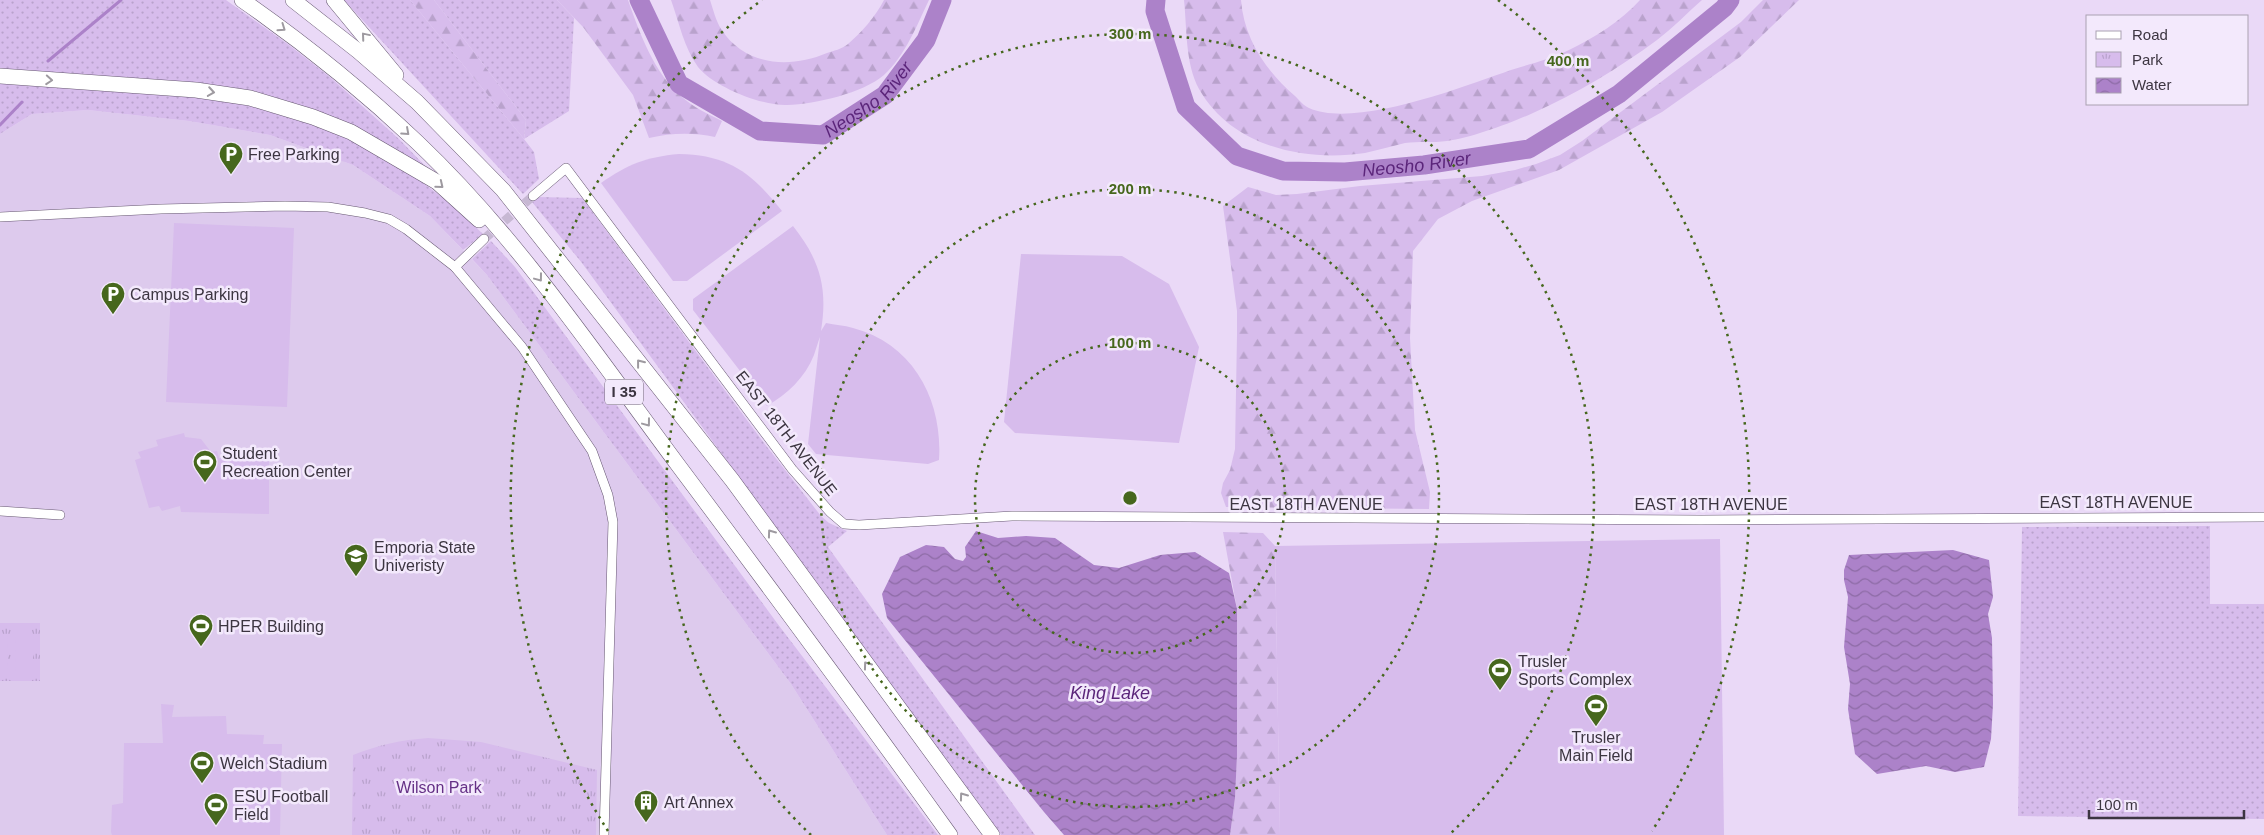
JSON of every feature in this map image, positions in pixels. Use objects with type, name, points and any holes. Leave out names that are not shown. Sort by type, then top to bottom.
[{"type":"highway","name":"I 35","points":[[242,0],[293,36],[418,143],[469,196],[519,254],[834,673],[950,835]]},
{"type":"highway","name":"I 35","points":[[293,0],[417,102],[503,190],[732,480],[992,835]]},
{"type":"highway","points":[[334,0],[372,44],[417,102]]},
{"type":"highway","points":[[0,76],[196,90],[250,98],[313,117],[351,132],[436,182],[519,254]]},
{"type":"street","name":"EAST 18TH AVENUE","points":[[533,196],[566,168],[792,469],[830,512],[844,524],[891,524],[1012,516],[1701,520],[2264,517]]},
{"type":"street","points":[[0,217],[162,209],[328,207],[365,212],[389,219],[406,229],[455,267],[522,347],[592,451],[608,495],[613,522],[604,835]]},
{"type":"street","points":[[455,267],[484,239]]},
{"type":"street","points":[[0,511],[60,514]]},
{"type":"shaded area","name":"Emporia State Univeristy","points":[[88,110],[189,121],[270,135],[353,165],[430,216],[487,275],[791,684],[887,835],[0,835],[0,134],[32,114]]},
{"type":"green space","points":[[0,0],[226,0],[331,78],[399,139],[427,168],[311,111],[0,70]]},
{"type":"green space","points":[[344,0],[410,0],[534,152],[539,179],[523,194]]},
{"type":"green space","points":[[410,0],[434,0],[526,120],[524,139]]},
{"type":"green space","points":[[434,0],[557,0],[574,18],[569,111],[524,139],[526,120]]},
{"type":"green space","points":[[557,0],[628,0],[643,39],[663,76],[686,101],[722,121],[715,137],[682,134],[649,138],[633,95],[583,27]]},
{"type":"green space","points":[[671,0],[710,0],[719,26],[742,51],[769,61],[783,62],[813,58],[846,46],[868,24],[884,0],[929,0],[904,50],[884,75],[852,92],[825,100],[787,105],[752,99],[715,82],[705,74],[698,67],[689,52]]},
{"type":"green space","points":[[1184,0],[1241,0],[1247,28],[1258,53],[1284,86],[1309,108],[1329,113],[1354,113],[1410,103],[1439,95],[1555,56],[1607,28],[1640,0],[1702,0],[1663,35],[1628,61],[1581,89],[1524,117],[1491,130],[1442,142],[1405,143],[1365,153],[1318,155],[1294,152],[1250,137],[1230,125],[1213,109],[1199,89],[1191,68],[1187,45]]},
{"type":"green space","points":[[1763,0],[1799,0],[1740,57],[1662,112],[1559,170],[1472,201],[1438,219],[1413,251],[1410,338],[1415,430],[1430,492],[1429,509],[1226,507],[1221,493],[1223,483],[1230,470],[1235,449],[1237,311],[1223,206],[1248,187],[1276,195],[1482,176],[1515,170],[1560,155],[1582,141],[1741,22]]},
{"type":"green space","points":[[0,82],[201,96],[273,111],[314,124],[354,142],[422,182],[452,205],[483,234],[463,250],[430,216],[353,165],[270,135],[189,121],[88,110],[32,114],[0,134]]},
{"type":"green space","points":[[679,154],[697,155],[726,162],[760,186],[782,211],[687,281],[673,281],[601,183],[638,162]]},
{"type":"green space","points":[[538,197],[582,198],[764,443],[821,516],[829,523],[847,531],[828,547],[1035,835],[1001,835],[582,263],[532,202]]},
{"type":"green space","points":[[174,223],[294,228],[287,407],[166,402]]},
{"type":"green space","points":[[793,226],[810,251],[820,275],[823,301],[821,331],[826,323],[853,328],[874,336],[893,347],[908,361],[930,397],[936,417],[939,438],[939,460],[928,464],[816,454],[808,444],[820,337],[806,371],[788,391],[767,406],[693,310],[693,299]]},
{"type":"green space","points":[[491,241],[515,267],[777,623],[938,835],[887,835],[791,684],[487,275],[472,259]]},
{"type":"green space","points":[[1021,254],[1122,256],[1169,284],[1199,347],[1179,443],[1015,433],[1004,422]]},
{"type":"green space","name":"Student Recreation Center","points":[[184,433],[185,437],[201,439],[211,452],[217,451],[219,458],[269,458],[269,514],[181,512],[180,506],[162,511],[159,506],[149,508],[135,460],[141,458],[138,452],[158,446],[156,440]]},
{"type":"green space","points":[[2210,526],[2210,604],[2264,604],[2264,819],[2018,816],[2022,527]]},
{"type":"green space","points":[[1223,532],[1263,533],[1275,546],[1280,835],[1230,835],[1235,798],[1237,756],[1237,609]]},
{"type":"green space","name":"Trusler Sports Complex","points":[[1720,539],[1724,835],[1280,835],[1275,546]]},
{"type":"green space","points":[[0,623],[40,623],[40,681],[0,681]]},
{"type":"green space","points":[[0,634],[8,634],[7,672],[0,672]]},
{"type":"green space","points":[[16,634],[33,634],[33,672],[15,672]]},
{"type":"green space","name":"Welch Stadium","points":[[161,704],[174,705],[172,717],[226,716],[227,734],[264,735],[263,744],[282,744],[280,835],[112,835],[112,805],[123,803],[124,743],[163,743]]},
{"type":"green space","name":"Wilson Park","points":[[428,738],[481,742],[597,770],[596,835],[352,835],[353,755],[371,748]]},
{"type":"water","name":"King Lake","points":[[976,531],[998,538],[1026,536],[1055,538],[1094,565],[1119,568],[1160,555],[1195,552],[1229,573],[1237,609],[1237,756],[1235,798],[1230,835],[1064,835],[1044,812],[887,618],[882,594],[900,557],[926,545],[944,547],[955,559],[963,561],[966,557],[965,547]]},
{"type":"water","points":[[1953,550],[1989,560],[1993,597],[1988,614],[1992,638],[1993,704],[1991,739],[1984,767],[1955,772],[1926,766],[1877,774],[1855,754],[1848,709],[1850,684],[1844,647],[1848,597],[1844,570],[1849,555]]},
{"type":"waterway","points":[[48,61],[121,0]]},
{"type":"waterway","name":"Neosho River","points":[[639,0],[679,84],[760,131],[823,135],[885,95],[926,40],[942,0]]},
{"type":"waterway","name":"Neosho River","points":[[1156,0],[1155,11],[1186,107],[1237,156],[1283,171],[1345,172],[1424,165],[1529,149],[1619,94],[1724,8],[1730,0]]},
{"type":"waterway","points":[[0,125],[22,102]]},
{"type":"tunnel","points":[[484,239],[533,196]]},
{"type":"place","name":"Free Parking","points":[[231,175]]},
{"type":"place","name":"Campus Parking","points":[[113,315]]},
{"type":"place","name":"Student Recreation Center","points":[[205,483]]},
{"type":"place","name":"Emporia State Univeristy","points":[[356,577]]},
{"type":"place","name":"HPER Building","points":[[201,647]]},
{"type":"place","name":"Trusler Sports Complex","points":[[1500,691]]},
{"type":"place","name":"Trusler Main Field","points":[[1596,727]]},
{"type":"place","name":"Welch Stadium","points":[[202,784]]},
{"type":"place","name":"Art Annex","points":[[646,823]]},
{"type":"place","name":"ESU Football Field","points":[[216,826]]}]
